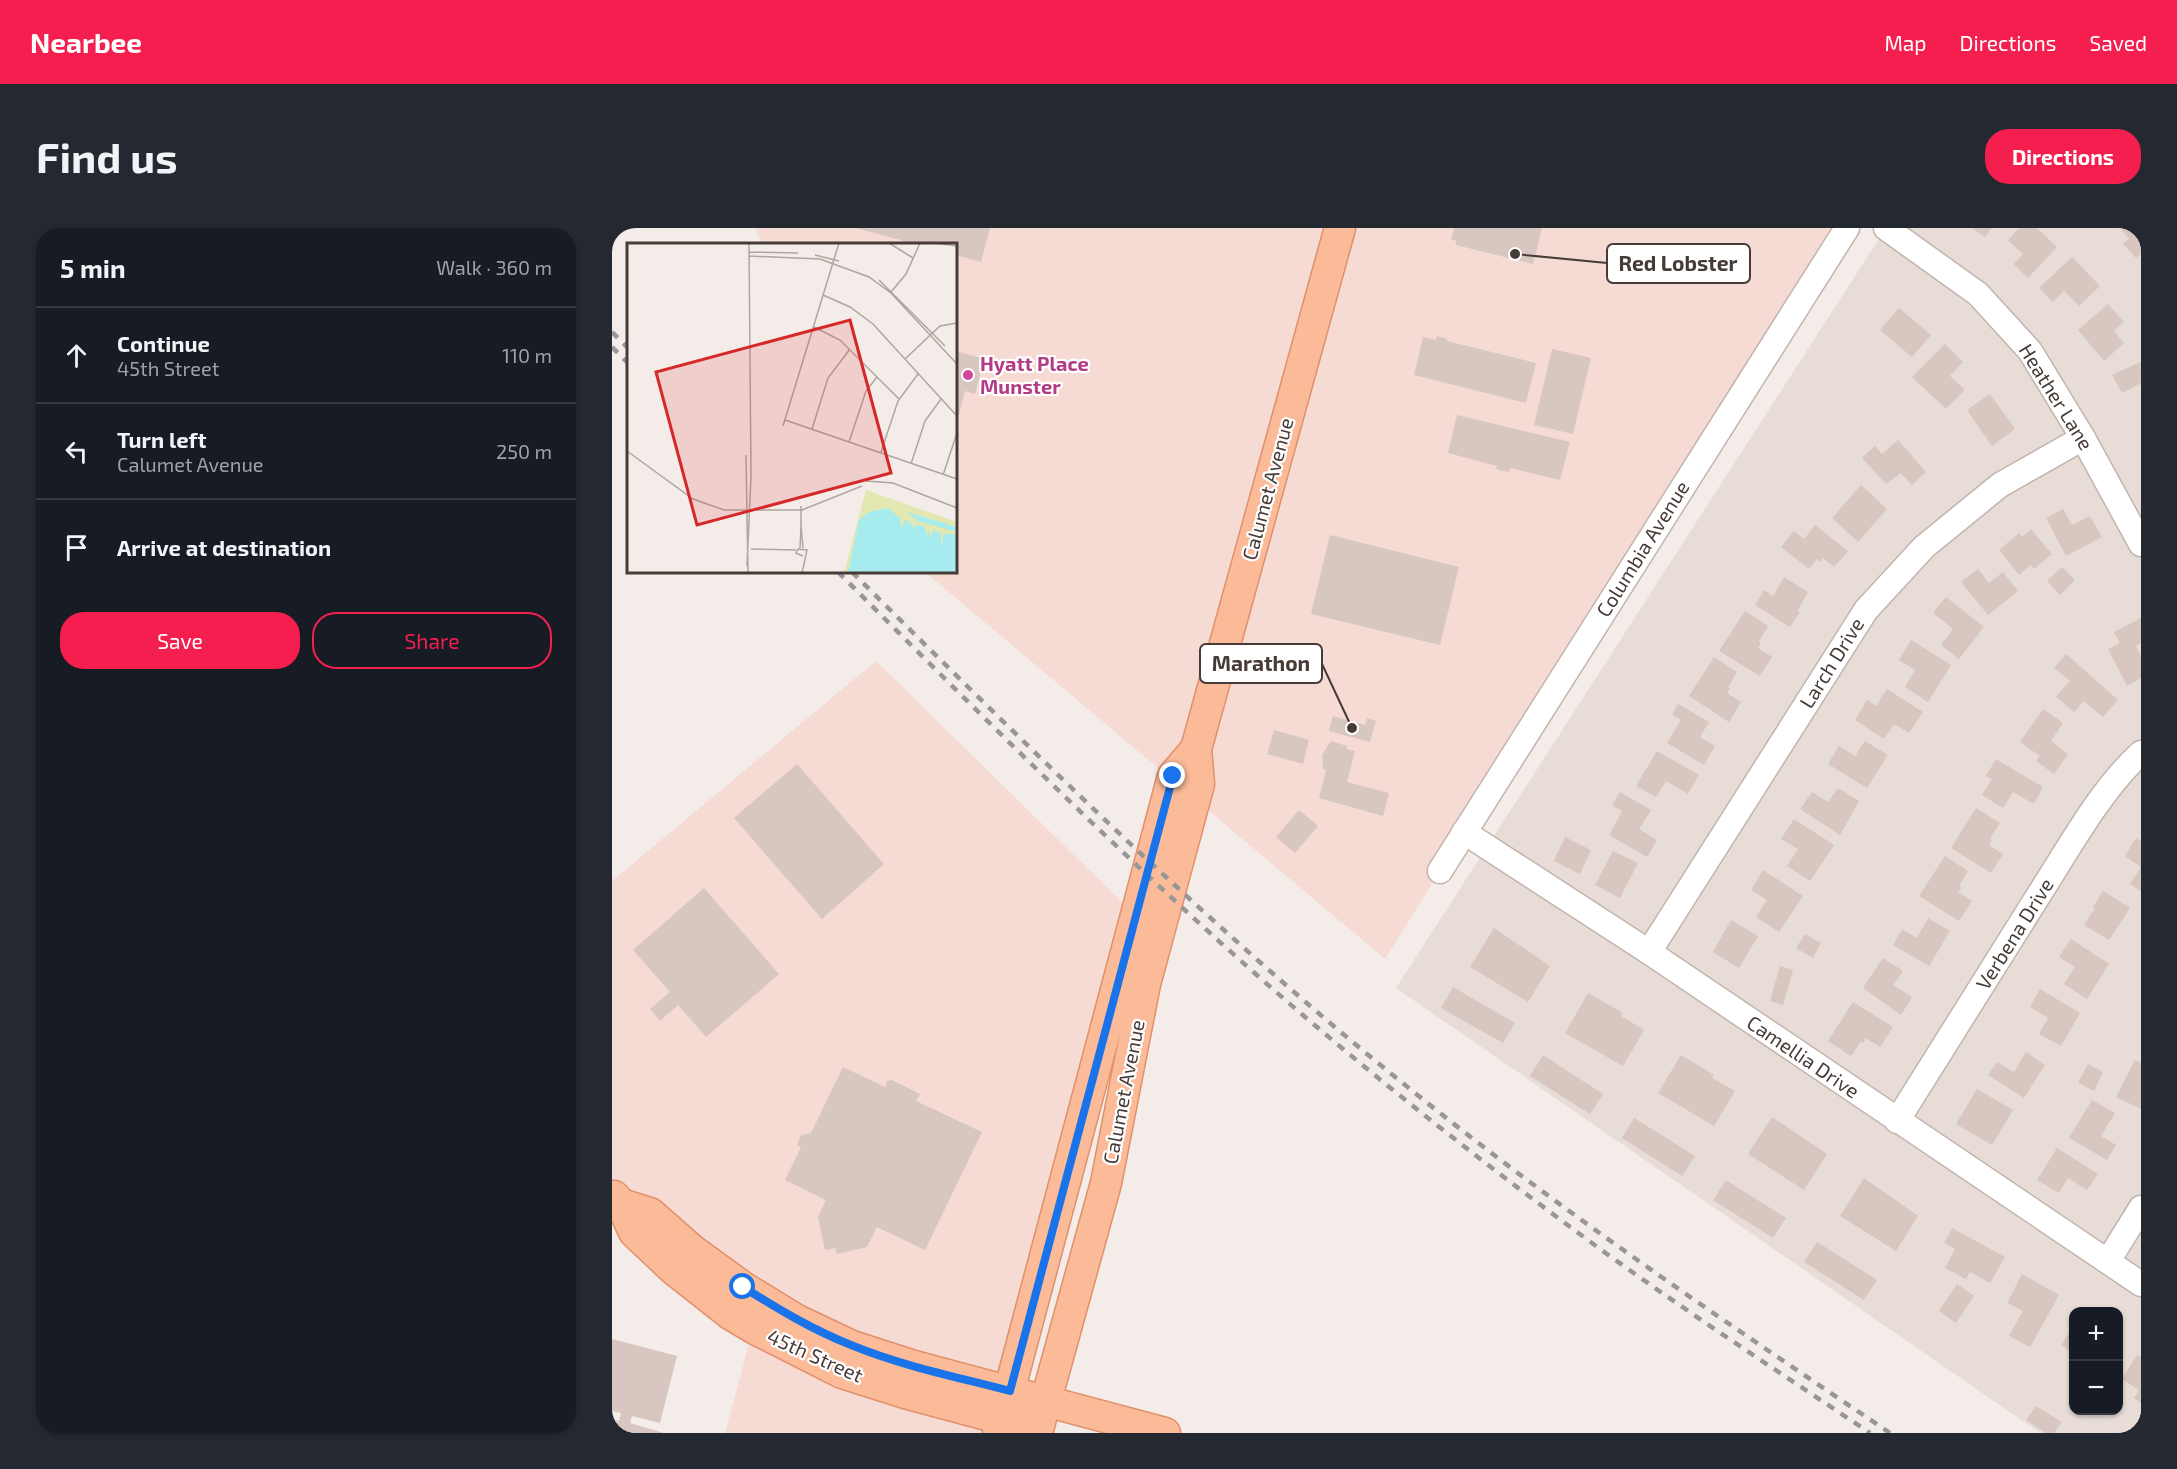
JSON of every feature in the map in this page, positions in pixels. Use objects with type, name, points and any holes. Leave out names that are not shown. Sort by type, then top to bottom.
[{"type":"main road","name":"Calumet Avenue","points":[[1044,1424],[1106,1183],[1145,984],[1199,784],[1196,749],[1340,228]]},
{"type":"main road","name":"Calumet Avenue","points":[[1003,1414],[1173,776],[1196,749]]},
{"type":"main road","name":"45th Street","points":[[616,1199],[634,1232],[673,1269],[730,1314],[842,1373],[904,1393],[1044,1424],[1165,1433]]},
{"type":"street","name":"Columbia Avenue","points":[[1440,871],[1846,228]]},
{"type":"street","name":"Heather Lane","points":[[1886,228],[1978,294],[2030,351],[2083,438],[2141,544]]},
{"type":"street","name":"Larch Drive","points":[[1649,952],[1866,610],[1924,547],[1992,492],[2083,438]]},
{"type":"street","name":"Verbena Drive","points":[[1897,1121],[2067,850],[2104,795],[2141,753]]},
{"type":"street","name":"Camellia Drive","points":[[1464,832],[1649,952],[2141,1284]]},
{"type":"street","points":[[2108,1261],[2141,1208]]},
{"type":"shaded area","points":[[755,228],[1844,228],[1385,959],[926,573],[957,573],[957,243],[762,243]]},
{"type":"shaded area","points":[[1886,228],[2141,228],[2141,1433],[2040,1433],[1396,988]]},
{"type":"shaded area","points":[[876,661],[1131,911],[1005,1384],[852,1341],[612,1185],[612,881]]},
{"type":"shaded area","points":[[752,1333],[995,1424],[993,1433],[725,1433]]},
{"type":"building","points":[[856,228],[990,228],[981,262],[957,255],[957,243],[911,243]]},
{"type":"building","points":[[1454,228],[1542,228],[1533,264],[1456,245],[1456,241],[1451,239]]},
{"type":"building","points":[[1972,228],[1992,228],[1985,237]]},
{"type":"building","points":[[2019,228],[2037,228],[2057,247],[2028,278],[2014,264],[2023,254],[2008,240]]},
{"type":"building","points":[[2120,228],[2141,228],[2141,254],[2136,258],[2123,244],[2129,239]]},
{"type":"building","points":[[2072,257],[2100,286],[2079,306],[2064,291],[2053,302],[2039,288]]},
{"type":"building","points":[[2108,304],[2124,322],[2114,331],[2124,343],[2104,361],[2078,330]]},
{"type":"building","points":[[1899,308],[1931,335],[1912,357],[1880,330]]},
{"type":"building","points":[[1437,336],[1447,341],[1536,363],[1526,403],[1414,375],[1423,337],[1436,340]]},
{"type":"building","points":[[1945,344],[1963,362],[1950,376],[1965,390],[1946,409],[1912,377]]},
{"type":"building","points":[[1552,349],[1591,358],[1573,434],[1534,425]]},
{"type":"building","name":"Hyatt Place Munster","points":[[957,351],[984,359],[975,394],[965,391],[959,415],[957,414]]},
{"type":"building","points":[[2141,362],[2141,383],[2122,393],[2112,375]]},
{"type":"building","points":[[1990,394],[2015,429],[1992,446],[1967,410]]},
{"type":"building","points":[[1457,415],[1570,442],[1560,480],[1511,468],[1509,472],[1496,469],[1497,466],[1448,453]]},
{"type":"building","points":[[1898,440],[1926,472],[1912,485],[1901,473],[1886,484],[1862,458],[1875,446],[1882,454]]},
{"type":"building","points":[[1861,485],[1887,509],[1858,542],[1832,518]]},
{"type":"building","points":[[2063,509],[2072,525],[2090,516],[2102,537],[2066,556],[2046,518]]},
{"type":"building","points":[[1815,525],[1848,551],[1834,567],[1823,558],[1820,562],[1817,559],[1809,569],[1781,547],[1794,531],[1804,539]]},
{"type":"building","points":[[2031,529],[2052,554],[2034,569],[2031,565],[2019,575],[1999,550],[2019,533],[2022,537]]},
{"type":"building","points":[[1330,535],[1459,567],[1440,645],[1311,614]]},
{"type":"building","points":[[2062,567],[2075,580],[2060,595],[2047,581]]},
{"type":"building","points":[[1978,569],[1989,583],[2003,572],[2018,591],[1988,615],[1961,582]]},
{"type":"building","points":[[1784,577],[1808,592],[1797,611],[1800,612],[1790,627],[1755,605],[1764,590],[1773,596]]},
{"type":"building","points":[[1946,597],[1984,627],[1959,659],[1941,645],[1953,629],[1933,613]]},
{"type":"building","points":[[1745,611],[1768,626],[1759,641],[1761,643],[1758,648],[1772,657],[1760,676],[1719,651]]},
{"type":"building","points":[[2141,618],[2141,643],[2136,646],[2141,656],[2141,678],[2127,686],[2108,649],[2120,643],[2114,632]]},
{"type":"building","points":[[1911,640],[1951,665],[1928,702],[1905,687],[1915,670],[1899,660]]},
{"type":"building","points":[[2066,654],[2118,700],[2103,717],[2084,701],[2074,712],[2056,697],[2070,681],[2054,668]]},
{"type":"building","points":[[1714,657],[1737,672],[1727,693],[1741,702],[1729,722],[1689,696]]},
{"type":"building","points":[[1887,689],[1923,712],[1909,733],[1894,724],[1884,739],[1855,720],[1867,700],[1876,706]]},
{"type":"building","points":[[1678,704],[1709,722],[1700,737],[1715,746],[1704,765],[1667,743],[1681,720],[1672,715]]},
{"type":"building","points":[[2043,709],[2063,723],[2051,741],[2068,754],[2054,774],[2036,761],[2040,756],[2020,742]]},
{"type":"building","points":[[1333,716],[1365,725],[1367,718],[1376,721],[1370,742],[1329,731]]},
{"type":"building","points":[[1274,730],[1309,740],[1303,764],[1267,754]]},
{"type":"building","points":[[1331,741],[1355,751],[1347,782],[1389,793],[1383,816],[1319,798],[1326,770],[1323,769],[1322,755]]},
{"type":"building","points":[[1865,741],[1888,755],[1867,788],[1828,764],[1839,746],[1855,756]]},
{"type":"building","points":[[1657,751],[1699,775],[1688,794],[1666,781],[1656,797],[1636,786]]},
{"type":"building","points":[[1996,759],[2043,787],[2034,804],[2013,792],[2003,808],[1982,795],[1992,779],[1986,776]]},
{"type":"building","points":[[797,764],[884,864],[822,919],[734,818]]},
{"type":"building","points":[[1838,788],[1859,801],[1840,835],[1800,809],[1812,792],[1828,802]]},
{"type":"building","points":[[1620,792],[1651,810],[1639,829],[1657,840],[1647,857],[1609,835],[1622,811],[1612,805]]},
{"type":"building","points":[[1976,808],[2000,823],[1990,838],[1992,840],[1989,845],[2003,854],[1991,873],[1951,848]]},
{"type":"building","points":[[1299,810],[1318,826],[1295,853],[1276,837]]},
{"type":"building","points":[[1794,819],[1834,845],[1810,881],[1787,866],[1798,849],[1781,839]]},
{"type":"building","points":[[1565,837],[1591,850],[1580,874],[1554,861]]},
{"type":"building","points":[[2136,838],[2141,841],[2141,867],[2125,856]]},
{"type":"building","points":[[1613,851],[1638,863],[1620,898],[1595,885]]},
{"type":"building","points":[[1945,856],[1968,871],[1958,892],[1972,901],[1959,921],[1919,896]]},
{"type":"building","points":[[2141,867],[2141,891],[2130,884]]},
{"type":"building","points":[[1763,870],[1803,896],[1779,932],[1756,917],[1767,900],[1751,890]]},
{"type":"building","points":[[704,888],[779,974],[706,1037],[678,1005],[660,1021],[650,1009],[670,992],[633,950]]},
{"type":"building","points":[[2103,891],[2130,908],[2109,940],[2084,925]]},
{"type":"building","points":[[1928,918],[1950,931],[1929,966],[1893,945],[1902,929],[1917,938]]},
{"type":"building","points":[[1731,920],[1758,936],[1739,968],[1713,952]]},
{"type":"building","points":[[1494,928],[1550,966],[1528,1002],[1470,967]]},
{"type":"building","points":[[1805,934],[1821,943],[1813,958],[1796,948]]},
{"type":"building","points":[[2071,939],[2109,964],[2087,999],[2064,984],[2075,967],[2059,957]]},
{"type":"building","points":[[1883,958],[1903,971],[1893,985],[1912,997],[1901,1015],[1863,988]]},
{"type":"building","points":[[1780,966],[1793,970],[1783,1005],[1770,1001]]},
{"type":"building","points":[[1453,987],[1515,1023],[1503,1043],[1441,1008]]},
{"type":"building","points":[[2040,989],[2080,1013],[2061,1046],[2039,1034],[2048,1018],[2030,1007]]},
{"type":"building","points":[[1588,993],[1623,1013],[1621,1016],[1644,1030],[1623,1066],[1565,1033]]},
{"type":"building","points":[[1853,1002],[1893,1027],[1880,1047],[1866,1038],[1863,1043],[1861,1041],[1851,1056],[1828,1041]]},
{"type":"building","points":[[2026,1052],[2045,1065],[2024,1098],[1988,1075],[1997,1062],[2014,1072]]},
{"type":"building","points":[[1543,1055],[1603,1094],[1590,1114],[1530,1076]]},
{"type":"building","points":[[1681,1055],[1714,1075],[1712,1078],[1735,1091],[1714,1126],[1658,1093]]},
{"type":"building","points":[[2135,1060],[2141,1063],[2141,1109],[2116,1097]]},
{"type":"building","points":[[2088,1064],[2103,1072],[2094,1091],[2078,1083]]},
{"type":"building","points":[[843,1067],[885,1087],[887,1081],[892,1080],[920,1094],[916,1101],[982,1132],[925,1250],[877,1227],[867,1247],[837,1254],[835,1248],[825,1250],[818,1217],[826,1200],[785,1180],[801,1147],[797,1145],[801,1135],[811,1133]]},
{"type":"building","points":[[1977,1089],[2013,1110],[1992,1145],[1956,1124]]},
{"type":"building","points":[[2092,1100],[2115,1113],[2101,1136],[2116,1145],[2107,1160],[2069,1138]]},
{"type":"building","points":[[1772,1117],[1827,1154],[1804,1190],[1748,1154]]},
{"type":"building","points":[[1634,1118],[1695,1156],[1682,1176],[1622,1138]]},
{"type":"building","points":[[2057,1148],[2098,1174],[2087,1190],[2068,1178],[2059,1193],[2037,1180]]},
{"type":"building","points":[[1864,1178],[1918,1216],[1896,1251],[1840,1216]]},
{"type":"building","points":[[1726,1180],[1786,1218],[1773,1238],[1713,1200]]},
{"type":"building","points":[[1952,1228],[2005,1257],[1990,1283],[1970,1272],[1966,1279],[1945,1268],[1955,1249],[1944,1243]]},
{"type":"building","points":[[1817,1242],[1877,1280],[1864,1300],[1804,1262]]},
{"type":"building","points":[[2022,1274],[2059,1295],[2030,1347],[2009,1336],[2023,1311],[2007,1303]]},
{"type":"building","points":[[1957,1284],[1974,1296],[1956,1323],[1939,1311]]},
{"type":"building","points":[[2069,1333],[2069,1350],[2061,1345]]},
{"type":"building","points":[[612,1339],[677,1356],[660,1423],[632,1416],[630,1423],[664,1433],[612,1433],[612,1419],[619,1421],[621,1413],[612,1411]]},
{"type":"building","points":[[2137,1355],[2141,1357],[2141,1403],[2134,1398],[2139,1390],[2123,1377]]},
{"type":"building","points":[[2036,1406],[2062,1422],[2054,1433],[2046,1433],[2026,1420]]},
{"type":"railway","points":[[612,332],[627,347]]},
{"type":"railway","points":[[612,347],[627,362]]},
{"type":"railway","points":[[839,573],[1112,842],[1225,947],[1322,1032],[1442,1129],[1607,1254],[1870,1433]]},
{"type":"railway","points":[[853,573],[1055,772],[1194,903],[1410,1089],[1586,1223],[1707,1309],[1890,1433]]},
{"type":"place","name":"Red Lobster","points":[[1515,254]]},
{"type":"place","name":"Hyatt Place Munster","points":[[968,375]]},
{"type":"place","name":"Marathon","points":[[1352,728]]},
{"type":"route","points":[[743,1287],[797,1320],[852,1346],[914,1366],[1010,1391],[1173,776]]}]
